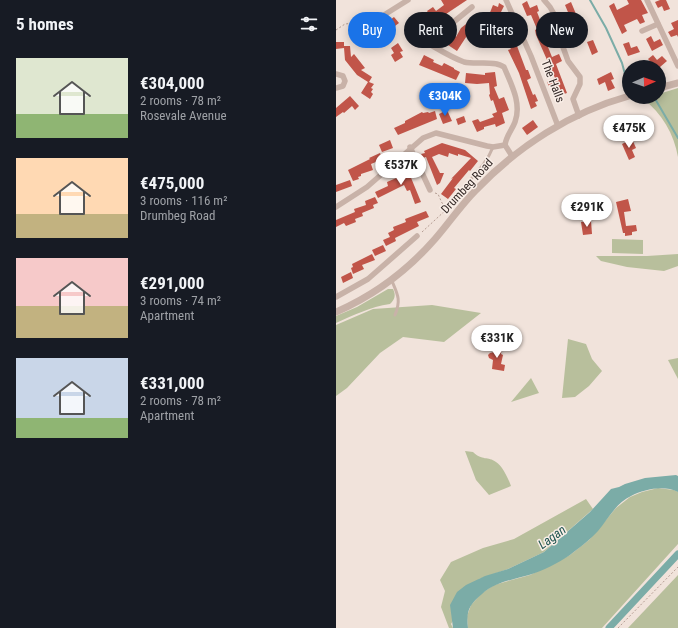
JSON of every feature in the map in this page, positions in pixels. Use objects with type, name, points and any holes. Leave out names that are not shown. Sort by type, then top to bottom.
[{"type":"street","points":[[389,12],[408,0]]},
{"type":"street","name":"The Halls","points":[[506,0],[531,56],[558,126]]},
{"type":"street","points":[[544,0],[554,14],[558,36],[568,61],[580,77],[580,84],[573,99],[579,116]]},
{"type":"street","points":[[646,0],[678,66]]},
{"type":"street","points":[[457,19],[472,7]]},
{"type":"street","points":[[642,31],[658,24]]},
{"type":"street","points":[[438,48],[464,61],[475,64],[501,64],[504,67],[518,108],[517,117],[505,140],[505,145],[512,156]]},
{"type":"street","points":[[336,74],[343,76],[345,81],[343,86],[336,88]]},
{"type":"street","points":[[666,86],[678,83]]},
{"type":"street","name":"Drumbeg Road","points":[[336,312],[362,300],[392,281],[420,256],[475,190],[512,156],[558,126],[610,102],[622,98]]},
{"type":"street","points":[[336,206],[367,187],[410,147],[423,138],[436,133],[493,147],[505,145]]},
{"type":"street","points":[[410,147],[430,190]]},
{"type":"street","points":[[336,297],[368,279],[416,236]]},
{"type":"lane","points":[[471,178],[490,156],[493,147]]},
{"type":"lane","points":[[392,281],[398,295],[399,304],[395,315]]},
{"type":"path","points":[[336,30],[348,24]]},
{"type":"path","points":[[416,236],[448,208],[470,183],[471,178]]},
{"type":"path","points":[[430,190],[438,194],[442,203],[448,208]]},
{"type":"path","points":[[618,628],[678,567]]},
{"type":"green space","points":[[678,88],[678,157],[674,140],[670,132],[661,117],[649,104],[666,104],[666,92]]},
{"type":"green space","points":[[612,239],[643,240],[643,254],[612,253]]},
{"type":"green space","points":[[678,254],[678,266],[664,271],[627,267],[601,261],[596,256],[647,256]]},
{"type":"green space","points":[[388,289],[393,289],[395,295],[390,304],[369,309],[336,323],[336,316],[357,307]]},
{"type":"green space","points":[[432,305],[481,313],[444,342],[403,337],[380,353],[347,388],[336,396],[336,325],[373,309]]},
{"type":"green space","points":[[568,339],[586,344],[592,359],[602,371],[589,386],[575,397],[562,398]]},
{"type":"green space","points":[[678,358],[678,379],[668,360]]},
{"type":"green space","points":[[531,378],[539,393],[511,402]]},
{"type":"green space","points":[[465,451],[473,452],[479,457],[493,460],[501,466],[511,486],[489,495],[476,480]]},
{"type":"green space","points":[[658,488],[678,492],[678,544],[602,628],[468,628],[467,616],[471,605],[482,593],[494,585],[530,575],[570,555],[589,540],[616,508],[630,497]]},
{"type":"green space","points":[[586,499],[593,509],[544,552],[508,569],[479,579],[451,624],[453,628],[449,628],[441,607],[445,591],[440,580],[451,562],[483,548],[514,539]]},
{"type":"green space","points":[[678,575],[678,628],[628,628]]},
{"type":"water","points":[[678,476],[678,492],[661,488],[642,491],[626,499],[617,507],[595,534],[570,555],[540,571],[504,582],[487,590],[471,605],[469,609],[468,628],[453,628],[450,605],[457,592],[466,585],[485,576],[508,569],[544,552],[590,512],[611,489],[645,478]]},
{"type":"building","points":[[441,0],[467,0],[449,12],[427,11],[433,7],[436,11],[444,5]]},
{"type":"building","points":[[627,0],[641,0],[648,13],[642,15],[645,22],[640,24],[637,19],[624,25],[627,31],[622,34],[609,6],[614,3],[617,10],[629,4]]},
{"type":"building","points":[[666,0],[670,9],[664,11],[662,6],[658,8],[655,2]]},
{"type":"building","points":[[527,1],[530,8],[537,5],[539,11],[536,12],[536,27],[531,15],[528,16],[528,12],[525,12],[522,4]]},
{"type":"building","points":[[571,2],[575,12],[568,12],[565,5]]},
{"type":"building","points":[[499,3],[504,6],[501,12],[490,12],[493,5],[498,7]]},
{"type":"building","points":[[678,20],[678,37],[677,35],[671,37],[668,32],[674,29],[671,23]]},
{"type":"building","points":[[465,25],[465,39],[457,51],[452,48],[457,48],[457,35],[461,28]]},
{"type":"building","points":[[651,36],[654,42],[660,39],[663,45],[652,51],[646,39]]},
{"type":"building","points":[[593,40],[598,52],[592,55],[588,42]]},
{"type":"building","points":[[336,42],[344,42],[344,46],[348,46],[348,48],[350,48],[351,57],[354,54],[365,68],[361,70],[372,77],[369,82],[374,84],[371,88],[373,89],[371,92],[373,94],[370,99],[361,93],[368,82],[357,75],[345,60],[344,48],[336,49]]},
{"type":"building","points":[[629,42],[631,48],[637,46],[640,52],[628,56],[623,44]]},
{"type":"building","points":[[398,43],[403,51],[400,52],[403,57],[395,62],[391,55],[394,53],[391,48],[396,48],[396,44]]},
{"type":"building","points":[[510,48],[518,48],[526,70],[528,70],[531,78],[527,80],[533,95],[535,94],[538,101],[535,102],[537,106],[531,109],[519,73],[508,50]]},
{"type":"building","points":[[542,48],[548,48],[552,57],[559,54],[562,61],[556,64],[567,93],[561,95],[556,83],[549,86],[547,82],[555,78]]},
{"type":"building","points":[[424,55],[434,60],[433,62],[442,66],[444,63],[460,72],[456,80],[419,65]]},
{"type":"building","points":[[653,55],[657,60],[649,60],[648,59]]},
{"type":"building","points":[[662,56],[666,60],[657,60]]},
{"type":"building","points":[[495,72],[497,86],[494,87],[499,99],[504,97],[509,110],[502,113],[505,123],[496,127],[495,124],[484,127],[484,129],[477,132],[472,121],[478,119],[480,122],[494,117],[492,114],[497,112],[493,100],[491,101],[489,95],[489,83],[465,83],[466,73],[485,75],[485,73]]},
{"type":"building","points":[[611,72],[614,79],[611,80],[615,88],[608,91],[605,82],[599,85],[597,79]]},
{"type":"building","points":[[350,96],[359,106],[355,110],[352,106],[344,113],[343,112],[336,117],[336,108]]},
{"type":"building","points":[[447,110],[452,121],[443,124],[439,114]]},
{"type":"building","points":[[435,111],[437,119],[398,135],[394,128],[422,112],[429,113]]},
{"type":"building","points":[[464,116],[466,122],[458,125],[456,119]]},
{"type":"building","points":[[533,120],[538,127],[527,135],[522,128]]},
{"type":"building","points":[[632,139],[636,148],[632,150],[635,157],[629,160],[622,144]]},
{"type":"building","points":[[390,140],[393,148],[382,152],[379,145]]},
{"type":"building","points":[[442,143],[465,150],[478,161],[454,188],[456,189],[448,199],[441,194],[453,178],[451,179],[471,158],[449,153],[448,157],[439,154],[432,157],[440,173],[444,173],[440,183],[437,185],[426,157],[423,158],[421,154],[425,153],[424,151]]},
{"type":"building","points":[[380,153],[383,159],[371,164],[373,170],[361,174],[361,176],[358,177],[359,179],[353,181],[348,170]]},
{"type":"building","points":[[407,168],[421,202],[415,204],[410,190],[407,191],[404,185],[378,198],[375,192],[388,186],[387,182],[401,176],[399,171]]},
{"type":"building","points":[[350,180],[352,186],[336,192],[336,185]]},
{"type":"building","points":[[375,197],[378,203],[373,205],[374,208],[362,213],[363,216],[355,219],[356,222],[346,226],[344,223],[336,227],[336,220],[355,212],[354,209],[366,205],[365,201]]},
{"type":"building","points":[[628,199],[631,211],[624,212],[626,226],[636,225],[637,231],[632,232],[632,235],[625,236],[616,202]]},
{"type":"building","points":[[426,211],[429,217],[417,222],[419,226],[395,238],[396,241],[386,246],[383,240],[390,237],[388,233],[394,230],[393,227],[406,222],[405,219]]},
{"type":"building","points":[[591,221],[592,234],[583,235],[581,222]]},
{"type":"building","points":[[383,245],[386,251],[375,256],[372,250]]},
{"type":"building","points":[[372,254],[375,260],[362,265],[364,269],[353,274],[351,268],[353,267],[352,264]]},
{"type":"building","points":[[351,272],[353,278],[343,283],[341,277]]},
{"type":"building","points":[[495,345],[502,346],[501,354],[503,355],[501,364],[505,365],[504,371],[492,369],[493,360],[489,358],[488,355],[494,352]]},
{"type":"waterway","points":[[590,0],[606,28],[622,63]]},
{"type":"waterway","points":[[658,104],[678,138]]},
{"type":"waterway","points":[[609,628],[678,554]]},
{"type":"water label","name":"Lagan","points":[[552,537]]}]
